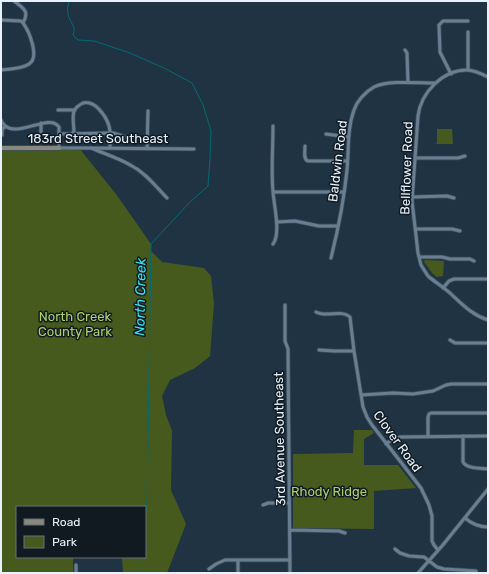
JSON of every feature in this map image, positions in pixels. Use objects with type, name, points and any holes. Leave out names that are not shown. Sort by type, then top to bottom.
[{"type":"street","points":[[14,1],[25,11],[26,18],[23,23]]},
{"type":"street","points":[[1,20],[21,21],[23,23],[26,27],[34,54],[31,63],[24,66],[1,70]]},
{"type":"street","points":[[451,74],[440,52],[439,25],[443,21],[468,21]]},
{"type":"street","points":[[468,32],[468,70]]},
{"type":"street","points":[[406,50],[408,83]]},
{"type":"street","points":[[435,84],[439,80],[451,74],[468,70],[481,73],[488,77]]},
{"type":"street","name":"Baldwin Road","points":[[331,258],[344,192],[348,137],[351,119],[359,100],[367,92],[382,84],[435,84]]},
{"type":"street","name":"Bellflower Road","points":[[435,84],[426,95],[420,107],[418,120],[412,197],[419,257],[428,276],[472,312],[488,320]]},
{"type":"street","points":[[74,133],[73,116],[75,110],[81,104],[92,103],[96,106],[110,128],[110,148]]},
{"type":"street","points":[[58,110],[75,110]]},
{"type":"street","points":[[147,149],[148,111]]},
{"type":"street","points":[[1,120],[6,127],[17,129],[41,123],[58,124],[59,148]]},
{"type":"street","points":[[41,123],[41,134]]},
{"type":"street","points":[[273,126],[273,192],[276,222],[276,239],[273,244]]},
{"type":"street","points":[[2,136],[2,130],[6,127]]},
{"type":"street","points":[[59,134],[110,133],[126,137]]},
{"type":"street","points":[[326,134],[348,137]]},
{"type":"street","points":[[305,146],[305,158],[308,161],[347,161]]},
{"type":"street","name":"183rd Street Southeast","points":[[1,148],[194,149]]},
{"type":"street","points":[[89,148],[112,156],[132,166],[142,173],[167,198]]},
{"type":"street","points":[[415,158],[458,158],[465,156]]},
{"type":"street","points":[[273,192],[344,192]]},
{"type":"street","points":[[412,197],[447,196],[454,198]]},
{"type":"street","points":[[276,222],[295,221],[319,226],[338,226]]},
{"type":"street","points":[[415,229],[452,229],[460,231]]},
{"type":"street","points":[[419,257],[470,259],[474,261]]},
{"type":"street","points":[[443,288],[449,281],[488,279]]},
{"type":"street","name":"3rd Avenue Southeast","points":[[285,305],[285,341],[288,349],[290,573]]},
{"type":"street","name":"Clover Road","points":[[316,312],[321,314],[345,314],[351,319],[354,351],[363,407],[367,417],[425,496],[432,516],[432,541],[438,550]]},
{"type":"street","points":[[450,340],[455,343],[488,343]]},
{"type":"street","points":[[319,350],[354,351]]},
{"type":"street","points":[[361,395],[393,393],[413,394],[433,392],[451,384],[488,384]]},
{"type":"street","points":[[428,437],[428,417],[429,414],[433,412],[488,413]]},
{"type":"street","points":[[463,436],[463,462],[466,465],[488,469]]},
{"type":"street","points":[[386,444],[398,437],[488,436]]},
{"type":"street","points":[[418,573],[488,489]]},
{"type":"street","points":[[263,505],[268,503],[289,503]]},
{"type":"street","points":[[465,518],[476,525],[488,527]]},
{"type":"street","points":[[290,530],[339,531],[345,533]]},
{"type":"street","points":[[395,549],[400,553],[413,557],[424,558],[437,567],[444,569],[476,571]]},
{"type":"street","points":[[209,569],[225,560],[290,560]]},
{"type":"street","points":[[238,560],[238,573]]},
{"type":"street","points":[[76,565],[76,573]]},
{"type":"green space","points":[[437,129],[452,129],[453,144],[436,144]]},
{"type":"green space","name":"North Creek County Park","points":[[1,148],[79,148],[116,194],[151,244],[151,251],[162,262],[204,268],[211,276],[214,304],[210,356],[195,368],[170,380],[162,396],[166,415],[172,431],[171,490],[186,524],[167,573],[123,573],[122,558],[146,558],[146,506],[16,506],[16,558],[73,558],[73,573],[1,573]]},
{"type":"green space","points":[[425,260],[444,261],[443,276],[437,277],[432,273],[424,262]]},
{"type":"green space","name":"Rhody Ridge","points":[[354,430],[372,430],[374,433],[364,439],[364,465],[398,465],[416,488],[374,491],[374,529],[293,528],[293,454],[353,453]]},
{"type":"waterway","name":"North Creek","points":[[69,1],[68,14],[74,29],[73,35],[78,40],[94,41],[130,53],[166,69],[192,83],[203,105],[211,131],[208,186],[190,202],[151,244],[146,509]]},
{"type":"waterway","name":"North Creek","points":[[139,573],[140,558]]}]
